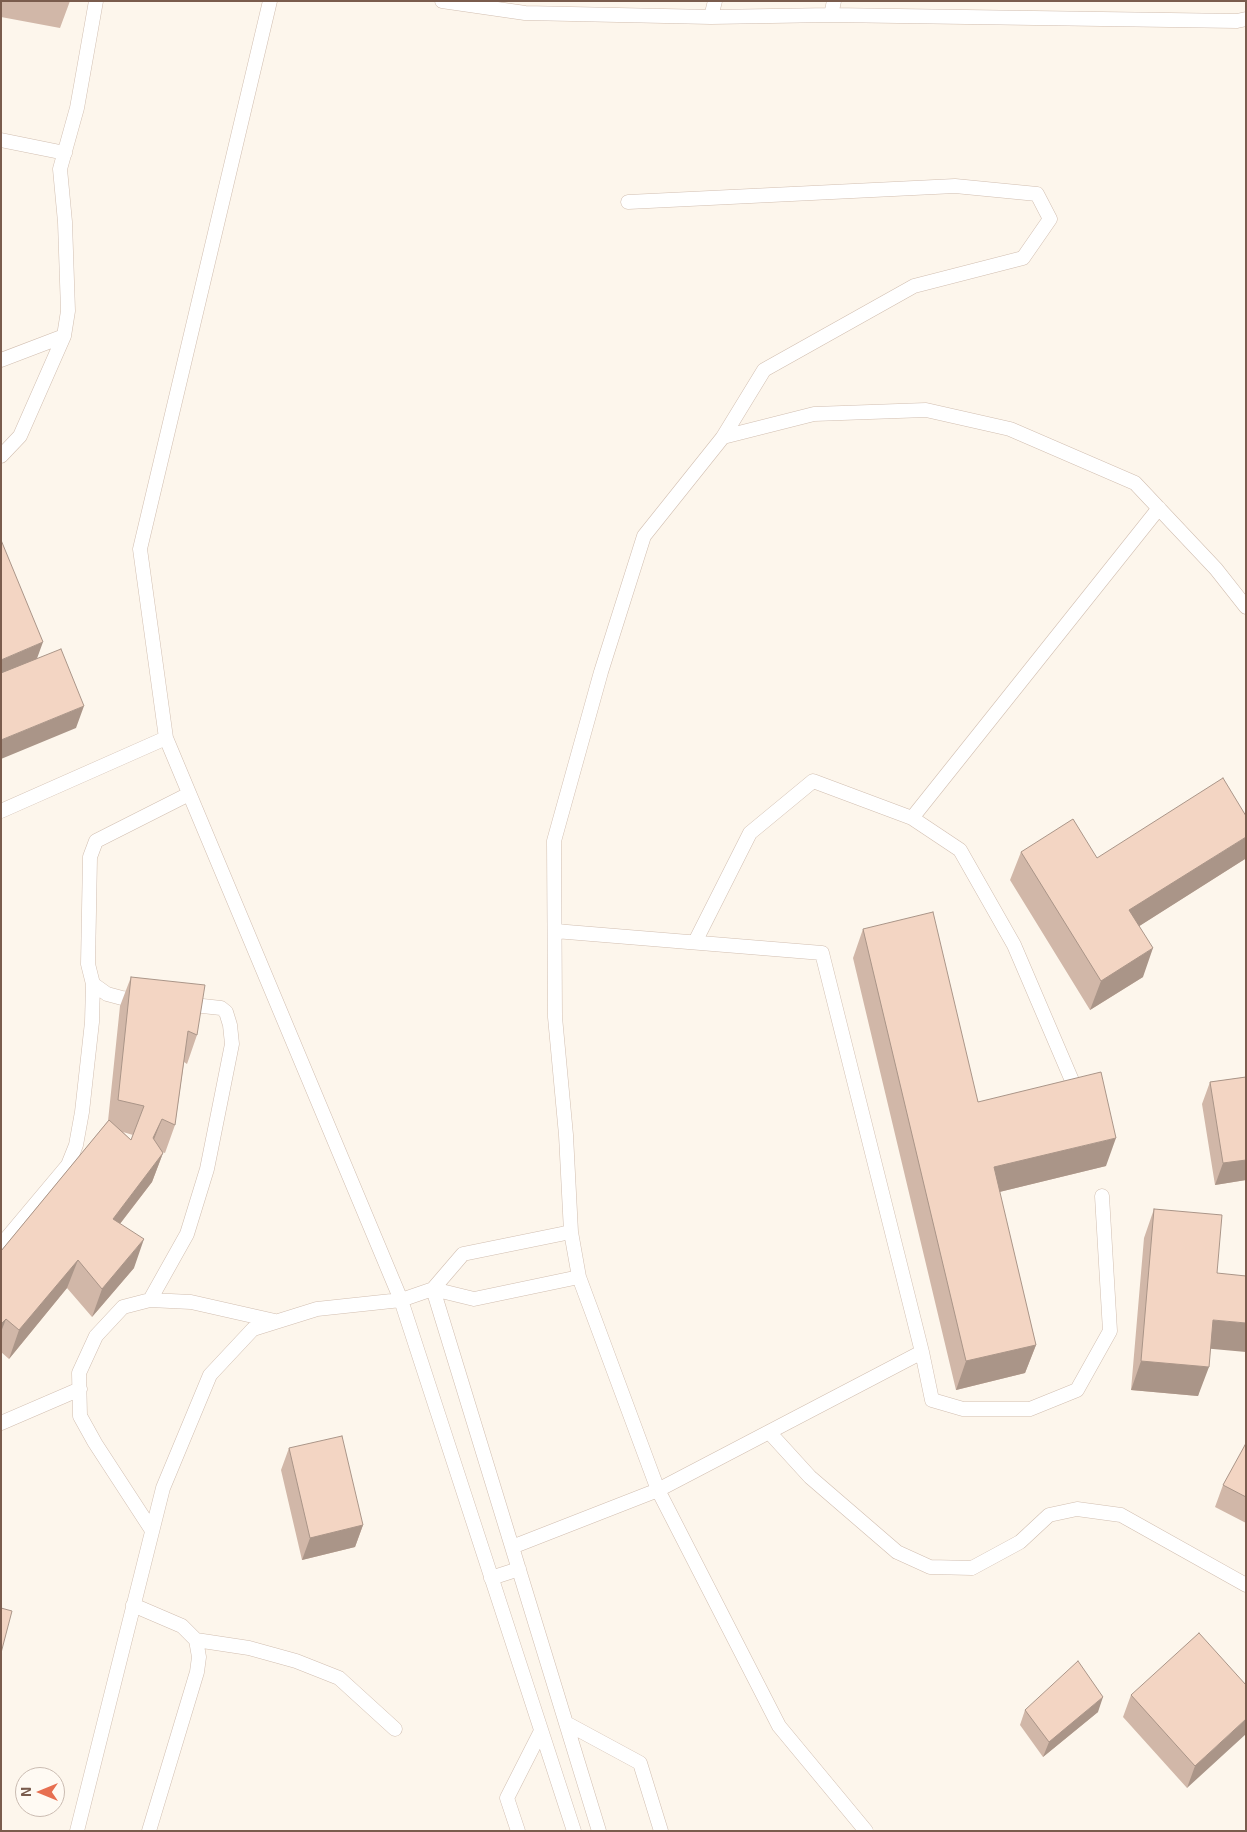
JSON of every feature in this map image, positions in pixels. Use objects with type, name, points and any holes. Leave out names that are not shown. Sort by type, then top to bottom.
[{"type":"lane","points":[[1,456],[20,436],[64,336],[68,311],[65,222],[60,169],[77,108],[96,1]]},
{"type":"lane","points":[[270,1],[140,549],[166,738],[401,1300],[574,1831]]},
{"type":"lane","points":[[442,1],[526,13],[712,17],[833,8],[1237,21],[1246,19]]},
{"type":"lane","points":[[712,17],[715,1]]},
{"type":"lane","points":[[1,140],[65,153]]},
{"type":"lane","points":[[628,202],[955,186],[1037,194],[1050,219],[1023,258],[914,286],[764,370],[723,437],[644,536],[601,672],[554,842],[555,1017],[566,1135],[571,1232],[579,1277],[658,1490],[779,1726],[866,1831]]},
{"type":"lane","points":[[1,360],[64,336]]},
{"type":"lane","points":[[723,437],[814,414],[926,410],[1010,429],[1135,483],[1216,569],[1246,606]]},
{"type":"lane","points":[[912,818],[1159,508]]},
{"type":"lane","points":[[1,811],[166,738]]},
{"type":"lane","points":[[695,942],[750,833],[813,781],[912,818],[960,850],[1014,944],[1073,1083]]},
{"type":"lane","points":[[1,1245],[68,1164],[76,1145],[82,1112],[92,1022],[93,984],[88,964],[90,857],[96,842],[189,794]]},
{"type":"lane","points":[[554,930],[822,953],[922,1352],[932,1400],[963,1409],[1030,1409],[1077,1390],[1110,1331],[1102,1196]]},
{"type":"lane","points":[[93,984],[107,994],[122,998],[152,1001]]},
{"type":"lane","points":[[150,1300],[187,1234],[207,1169],[232,1044],[226,1012],[221,1008],[172,1003]]},
{"type":"lane","points":[[77,1831],[162,1488],[210,1375],[253,1329],[317,1309],[401,1300],[433,1289],[463,1254],[571,1232]]},
{"type":"lane","points":[[433,1289],[474,1299],[579,1277]]},
{"type":"lane","points":[[433,1289],[599,1831]]},
{"type":"lane","points":[[152,1528],[95,1443],[80,1416],[79,1372],[96,1336],[123,1307],[150,1300],[191,1302],[277,1322]]},
{"type":"lane","points":[[512,1547],[658,1490],[922,1352]]},
{"type":"lane","points":[[1,1423],[80,1389]]},
{"type":"lane","points":[[769,1432],[810,1476],[898,1552],[930,1567],[972,1568],[1020,1542],[1049,1515],[1078,1509],[1121,1515],[1246,1585]]},
{"type":"lane","points":[[491,1578],[519,1569]]},
{"type":"lane","points":[[133,1605],[182,1626],[196,1640],[199,1657],[197,1672],[149,1831]]},
{"type":"lane","points":[[196,1640],[249,1648],[296,1661],[340,1678],[395,1729]]},
{"type":"lane","points":[[566,1723],[640,1762],[661,1831]]},
{"type":"lane","points":[[518,1831],[507,1798],[541,1731]]},
{"type":"building","points":[[1,540],[43,642],[1,660]]},
{"type":"building","points":[[61,649],[84,706],[1,740],[1,673]]},
{"type":"building","points":[[1223,778],[1246,816],[1246,837],[1129,910],[1153,948],[1101,981],[1021,852],[1073,819],[1097,858]]},
{"type":"building","points":[[933,912],[978,1102],[1101,1072],[1116,1138],[994,1167],[1036,1345],[966,1361],[863,929]]},
{"type":"building","points":[[131,977],[205,985],[197,1035],[188,1031],[175,1125],[162,1119],[153,1138],[163,1153],[113,1219],[144,1239],[102,1289],[78,1260],[19,1330],[6,1319],[1,1324],[1,1251],[109,1120],[131,1140],[144,1106],[118,1100]]},
{"type":"building","points":[[1246,1077],[1246,1160],[1223,1163],[1210,1082]]},
{"type":"building","points":[[1154,1209],[1222,1215],[1217,1273],[1246,1276],[1246,1323],[1213,1320],[1209,1367],[1141,1361]]},
{"type":"building","points":[[342,1436],[363,1525],[310,1538],[289,1448]]},
{"type":"building","points":[[1246,1445],[1246,1497],[1223,1485]]},
{"type":"building","points":[[1,1608],[12,1611],[1,1653]]},
{"type":"building","points":[[1199,1633],[1246,1685],[1246,1719],[1195,1766],[1131,1695]]},
{"type":"building","points":[[1078,1661],[1103,1697],[1049,1742],[1025,1710]]}]
